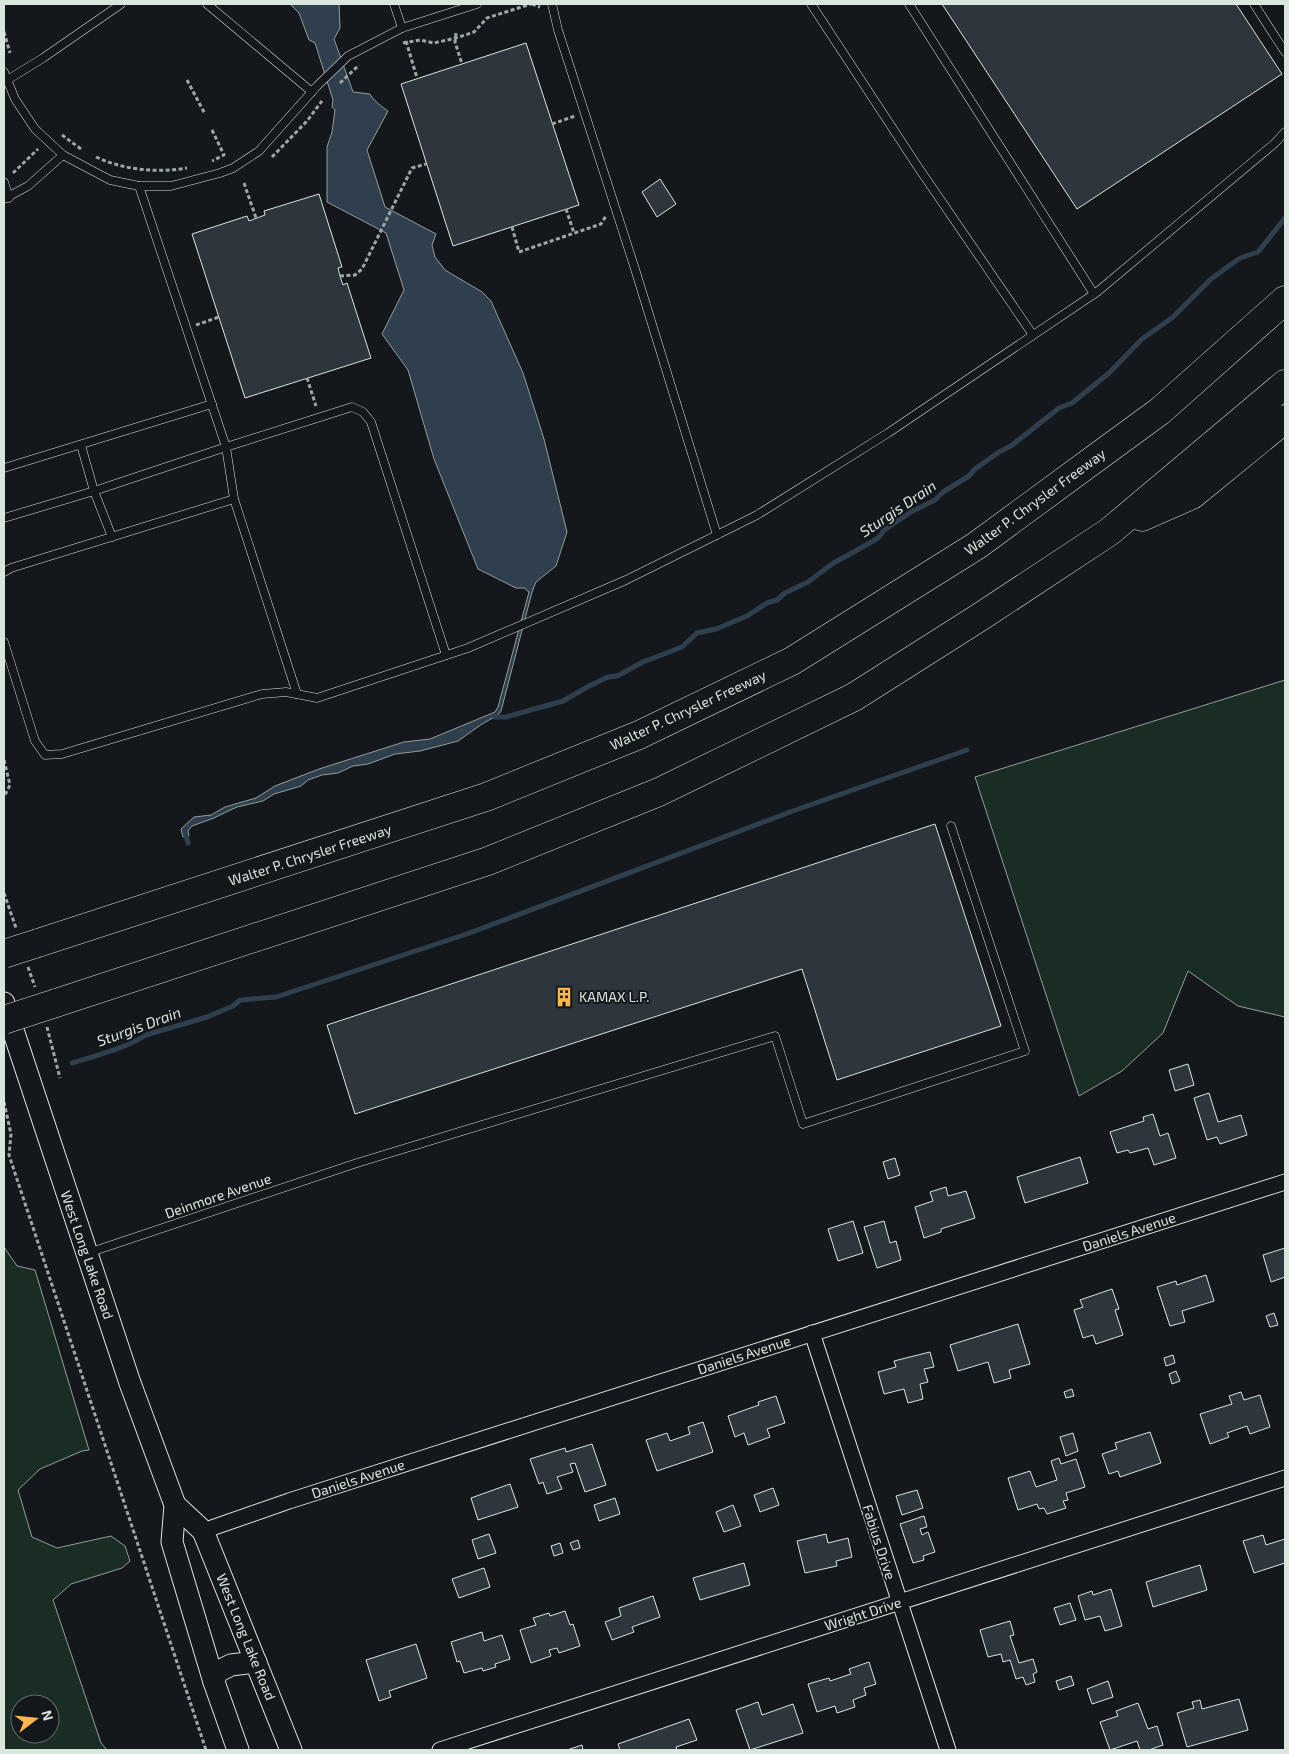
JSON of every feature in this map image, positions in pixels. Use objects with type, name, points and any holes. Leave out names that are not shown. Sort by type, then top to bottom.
[{"type":"highway","name":"Walter P. Chrysler Freeway","points":[[22,949],[486,797],[639,735],[792,661],[976,546],[1088,464],[1160,410],[1285,300]]},
{"type":"highway","points":[[4,1020],[488,861],[659,792],[854,697],[1109,532],[1285,384]]},
{"type":"highway","points":[[1109,532],[1192,494],[1285,419]]},
{"type":"main road","name":"West Long Lake Road","points":[[4,1003],[86,1254],[130,1383],[175,1505],[172,1542],[214,1682],[238,1750]]},
{"type":"main road","name":"West Long Lake Road","points":[[175,1505],[203,1531],[291,1750]]},
{"type":"main road","points":[[214,1682],[218,1672],[231,1665],[256,1662]]},
{"type":"main road","points":[[226,1717],[252,1750]]},
{"type":"street","name":"Daniels Avenue","points":[[203,1531],[299,1498],[1285,1182]]},
{"type":"street","name":"Fabius Drive","points":[[812,1333],[948,1750]]},
{"type":"street","name":"Wright Drive","points":[[440,1750],[1285,1478]]},
{"type":"lane","points":[[121,4],[43,58],[5,78],[15,99],[34,129],[63,155],[110,180],[139,186],[171,186],[193,182],[233,168],[259,151],[314,89],[348,56],[402,28],[477,4]]},
{"type":"lane","points":[[207,4],[314,89]]},
{"type":"lane","points":[[394,4],[402,28]]},
{"type":"lane","points":[[552,4],[558,30],[635,269],[716,534]]},
{"type":"lane","points":[[811,4],[918,167],[1033,335]]},
{"type":"lane","points":[[909,4],[1094,294]]},
{"type":"lane","points":[[1254,4],[1285,52]]},
{"type":"lane","points":[[4,642],[35,741],[44,755],[62,754],[262,694],[286,692],[317,698],[468,648],[626,580],[756,515],[888,433],[1094,294],[1285,132]]},
{"type":"lane","points":[[4,182],[7,198],[28,186],[63,155]]},
{"type":"lane","points":[[139,186],[226,447],[234,499],[297,694]]},
{"type":"lane","points":[[4,468],[81,446],[212,404]]},
{"type":"lane","points":[[4,518],[94,491],[352,407],[363,412],[371,422],[446,655]]},
{"type":"lane","points":[[81,446],[94,491],[112,537]]},
{"type":"lane","points":[[4,572],[234,499]]},
{"type":"lane","name":"Deinmore Avenue","points":[[86,1254],[357,1163],[775,1036],[803,1124],[1025,1051],[951,826]]},
{"type":"path","points":[[399,44],[416,39],[434,44],[456,35],[474,32],[487,18],[531,4],[544,9]]},
{"type":"path","points":[[4,32],[10,53]]},
{"type":"path","points":[[456,35],[462,64]]},
{"type":"path","points":[[406,41],[417,78]]},
{"type":"path","points":[[349,75],[366,61]]},
{"type":"path","points":[[187,80],[205,114]]},
{"type":"path","points":[[272,157],[307,121],[325,96]]},
{"type":"path","points":[[552,124],[578,115]]},
{"type":"path","points":[[56,130],[86,152]]},
{"type":"path","points":[[204,164],[224,155],[212,130]]},
{"type":"path","points":[[13,173],[38,149]]},
{"type":"path","points":[[95,156],[126,167],[148,170],[172,170],[191,167]]},
{"type":"path","points":[[340,276],[355,275],[362,269],[412,168],[426,164]]},
{"type":"path","points":[[244,183],[256,218]]},
{"type":"path","points":[[566,209],[574,233]]},
{"type":"path","points":[[512,227],[519,252],[601,224],[608,212]]},
{"type":"path","points":[[196,325],[219,317]]},
{"type":"path","points":[[307,378],[317,409]]},
{"type":"path","points":[[4,760],[10,786],[4,797]]},
{"type":"path","points":[[4,893],[22,949],[46,1005],[60,1078]]},
{"type":"path","points":[[4,1102],[10,1134],[9,1156],[206,1750]]},
{"type":"green space","points":[[1285,680],[1285,1017],[1238,1006],[1188,971],[1163,1033],[1122,1071],[1079,1096],[975,777]]},
{"type":"green space","points":[[4,1247],[17,1266],[35,1270],[89,1450],[82,1451],[40,1469],[18,1490],[32,1537],[57,1548],[111,1536],[125,1546],[130,1561],[122,1568],[71,1584],[53,1600],[101,1743],[107,1750],[4,1750]]},
{"type":"water","points":[[290,4],[339,4],[340,28],[334,39],[353,92],[370,94],[388,111],[367,150],[385,207],[436,234],[432,245],[435,257],[445,270],[482,292],[491,301],[523,373],[544,439],[567,532],[556,566],[536,582],[532,592],[501,711],[498,715],[458,741],[420,751],[395,754],[368,764],[353,766],[338,773],[322,775],[308,780],[301,786],[274,794],[263,801],[237,807],[192,826],[188,831],[189,836],[183,837],[181,829],[194,817],[211,815],[225,807],[256,798],[275,786],[319,769],[404,742],[430,739],[495,712],[498,707],[529,592],[524,588],[516,588],[478,569],[434,459],[408,370],[382,334],[404,290],[386,233],[327,202],[327,147],[332,132],[335,110],[332,107],[333,100],[315,43],[309,40],[299,13]]},
{"type":"building","points":[[942,4],[1236,4],[1282,74],[1077,209]]},
{"type":"building","points":[[526,43],[579,205],[453,246],[401,84]]},
{"type":"building","points":[[660,179],[676,204],[657,217],[642,192]]},
{"type":"building","points":[[319,194],[342,267],[338,268],[340,276],[343,285],[347,283],[371,358],[245,398],[192,234],[247,216],[249,221],[265,215],[264,211]]},
{"type":"building","name":"KAMAX L.P.","points":[[935,824],[1001,1026],[837,1080],[802,969],[355,1114],[327,1025]]},
{"type":"building","points":[[1188,1064],[1194,1085],[1175,1091],[1169,1070]]},
{"type":"building","points":[[1209,1093],[1218,1122],[1241,1115],[1247,1135],[1220,1144],[1217,1137],[1207,1140],[1194,1098]]},
{"type":"building","points":[[1153,1114],[1160,1136],[1168,1133],[1176,1158],[1154,1165],[1148,1148],[1130,1153],[1128,1150],[1117,1153],[1110,1132],[1144,1121],[1143,1117]]},
{"type":"building","points":[[1080,1157],[1088,1183],[1025,1203],[1017,1177]]},
{"type":"building","points":[[895,1158],[900,1175],[888,1179],[883,1162]]},
{"type":"building","points":[[946,1187],[948,1196],[966,1191],[975,1218],[941,1229],[941,1232],[924,1238],[915,1207],[933,1201],[930,1192]]},
{"type":"building","points":[[853,1221],[863,1253],[838,1261],[828,1229]]},
{"type":"building","points":[[884,1221],[890,1243],[896,1241],[901,1260],[877,1268],[864,1227]]},
{"type":"building","points":[[1285,1248],[1285,1277],[1271,1282],[1263,1255]]},
{"type":"building","points":[[1206,1275],[1214,1301],[1182,1311],[1185,1322],[1170,1326],[1157,1287],[1176,1281],[1177,1285]]},
{"type":"building","points":[[1112,1289],[1119,1309],[1115,1310],[1123,1335],[1096,1344],[1093,1335],[1083,1338],[1074,1310],[1083,1307],[1080,1300]]},
{"type":"building","points":[[1274,1313],[1278,1325],[1270,1327],[1266,1316]]},
{"type":"building","points":[[1018,1324],[1030,1364],[1009,1370],[1011,1378],[994,1383],[988,1362],[958,1371],[950,1345]]},
{"type":"building","points":[[930,1352],[934,1367],[924,1369],[928,1382],[920,1384],[923,1399],[908,1403],[904,1389],[884,1394],[878,1372],[896,1367],[894,1361]]},
{"type":"building","points":[[1173,1355],[1175,1363],[1166,1366],[1164,1358]]},
{"type":"building","points":[[1176,1371],[1180,1381],[1172,1384],[1169,1374]]},
{"type":"building","points":[[1072,1389],[1074,1396],[1066,1398],[1064,1392]]},
{"type":"building","points":[[1241,1392],[1244,1400],[1260,1395],[1270,1427],[1250,1434],[1247,1426],[1227,1433],[1229,1437],[1210,1444],[1200,1414],[1232,1404],[1229,1396]]},
{"type":"building","points":[[776,1396],[785,1423],[767,1429],[770,1437],[748,1445],[744,1433],[735,1437],[728,1416],[759,1405],[758,1402]]},
{"type":"building","points":[[703,1422],[713,1452],[657,1471],[646,1440],[667,1433],[670,1441],[690,1434],[688,1427]]},
{"type":"building","points":[[1150,1432],[1161,1463],[1120,1477],[1118,1471],[1109,1474],[1102,1454],[1117,1449],[1115,1443]]},
{"type":"building","points":[[1073,1433],[1078,1451],[1066,1456],[1060,1437]]},
{"type":"building","points":[[592,1444],[606,1485],[585,1492],[575,1463],[570,1464],[573,1472],[557,1477],[562,1489],[547,1494],[543,1482],[539,1484],[530,1459],[565,1448],[566,1452]]},
{"type":"building","points":[[1059,1458],[1061,1464],[1076,1459],[1085,1487],[1066,1493],[1068,1500],[1063,1501],[1066,1508],[1047,1514],[1044,1508],[1039,1509],[1037,1504],[1018,1510],[1008,1478],[1030,1471],[1036,1487],[1057,1480],[1051,1461]]},
{"type":"building","points":[[510,1484],[518,1507],[478,1520],[471,1498]]},
{"type":"building","points":[[773,1488],[779,1505],[760,1512],[754,1495]]},
{"type":"building","points":[[917,1490],[923,1508],[902,1515],[896,1496]]},
{"type":"building","points":[[615,1498],[620,1514],[599,1521],[594,1505]]},
{"type":"building","points":[[733,1505],[741,1526],[724,1532],[716,1512]]},
{"type":"building","points":[[924,1516],[927,1527],[920,1529],[922,1535],[928,1532],[935,1552],[923,1556],[924,1560],[913,1563],[900,1524]]},
{"type":"building","points":[[489,1534],[496,1553],[478,1559],[472,1540]]},
{"type":"building","points":[[826,1534],[828,1543],[848,1538],[852,1557],[836,1561],[837,1566],[805,1573],[797,1541]]},
{"type":"building","points":[[1263,1535],[1266,1545],[1285,1539],[1285,1563],[1254,1573],[1243,1541]]},
{"type":"building","points":[[578,1540],[580,1548],[573,1550],[570,1543]]},
{"type":"building","points":[[560,1543],[563,1553],[554,1556],[551,1546]]},
{"type":"building","points":[[744,1563],[750,1585],[700,1600],[693,1578]]},
{"type":"building","points":[[1200,1565],[1207,1590],[1153,1607],[1146,1582]]},
{"type":"building","points":[[484,1568],[490,1587],[459,1598],[452,1579]]},
{"type":"building","points":[[1111,1589],[1122,1626],[1105,1631],[1100,1616],[1085,1620],[1078,1596],[1092,1591],[1093,1595]]},
{"type":"building","points":[[653,1596],[660,1617],[632,1627],[634,1632],[612,1640],[605,1622],[621,1616],[619,1608]]},
{"type":"building","points":[[1070,1603],[1076,1620],[1060,1625],[1054,1608]]},
{"type":"building","points":[[565,1611],[570,1625],[573,1624],[580,1646],[559,1653],[557,1648],[549,1650],[551,1656],[531,1663],[520,1630],[536,1625],[533,1618],[549,1613],[550,1616]]},
{"type":"building","points":[[1010,1621],[1014,1635],[1010,1636],[1019,1663],[1033,1659],[1037,1672],[1033,1674],[1035,1682],[1026,1685],[1023,1677],[1016,1679],[1010,1660],[1003,1662],[1001,1654],[988,1657],[980,1630]]},
{"type":"building","points":[[482,1632],[484,1641],[502,1635],[510,1659],[495,1664],[496,1667],[483,1671],[482,1668],[464,1673],[460,1661],[457,1662],[451,1642]]},
{"type":"building","points":[[416,1644],[427,1678],[389,1691],[391,1697],[379,1701],[366,1660]]},
{"type":"building","points":[[869,1662],[876,1684],[864,1688],[866,1695],[853,1700],[855,1707],[837,1713],[835,1706],[817,1712],[808,1684],[829,1678],[830,1681],[851,1674],[849,1669]]},
{"type":"building","points":[[1071,1676],[1074,1685],[1059,1690],[1056,1681]]},
{"type":"building","points":[[1108,1681],[1113,1697],[1092,1704],[1087,1689]]},
{"type":"building","points":[[1239,1699],[1248,1730],[1187,1747],[1177,1713],[1194,1708],[1192,1702],[1200,1700],[1202,1709]]},
{"type":"building","points":[[758,1702],[762,1715],[793,1704],[803,1733],[750,1750],[736,1710]]},
{"type":"building","points":[[1138,1703],[1148,1729],[1157,1726],[1163,1745],[1149,1750],[1140,1750],[1137,1741],[1110,1750],[1100,1722],[1118,1716],[1116,1711]]},
{"type":"building","points":[[689,1719],[697,1740],[676,1747],[677,1750],[620,1750],[618,1744]]},
{"type":"building","points":[[582,1745],[583,1750],[567,1750]]},
{"type":"waterway","name":"Sturgis Drain","points":[[495,717],[506,717],[563,701],[608,677],[617,676],[643,662],[682,647],[697,633],[716,629],[747,616],[767,603],[777,600],[785,593],[808,582],[832,564],[875,540],[883,531],[911,512],[935,500],[943,492],[969,476],[975,469],[1011,446],[1059,408],[1072,403],[1109,373],[1142,339],[1173,317],[1211,279],[1240,258],[1258,252],[1285,218]]},
{"type":"waterway","points":[[72,1063],[120,1048],[146,1035],[207,1017],[233,1006],[240,1000],[276,997],[467,934],[790,812],[967,750]]},
{"type":"waterway","name":"Sturgis Drain","points":[[186,836],[188,843]]},
{"type":"place","name":"KAMAX L.P.","points":[[564,997]]}]
